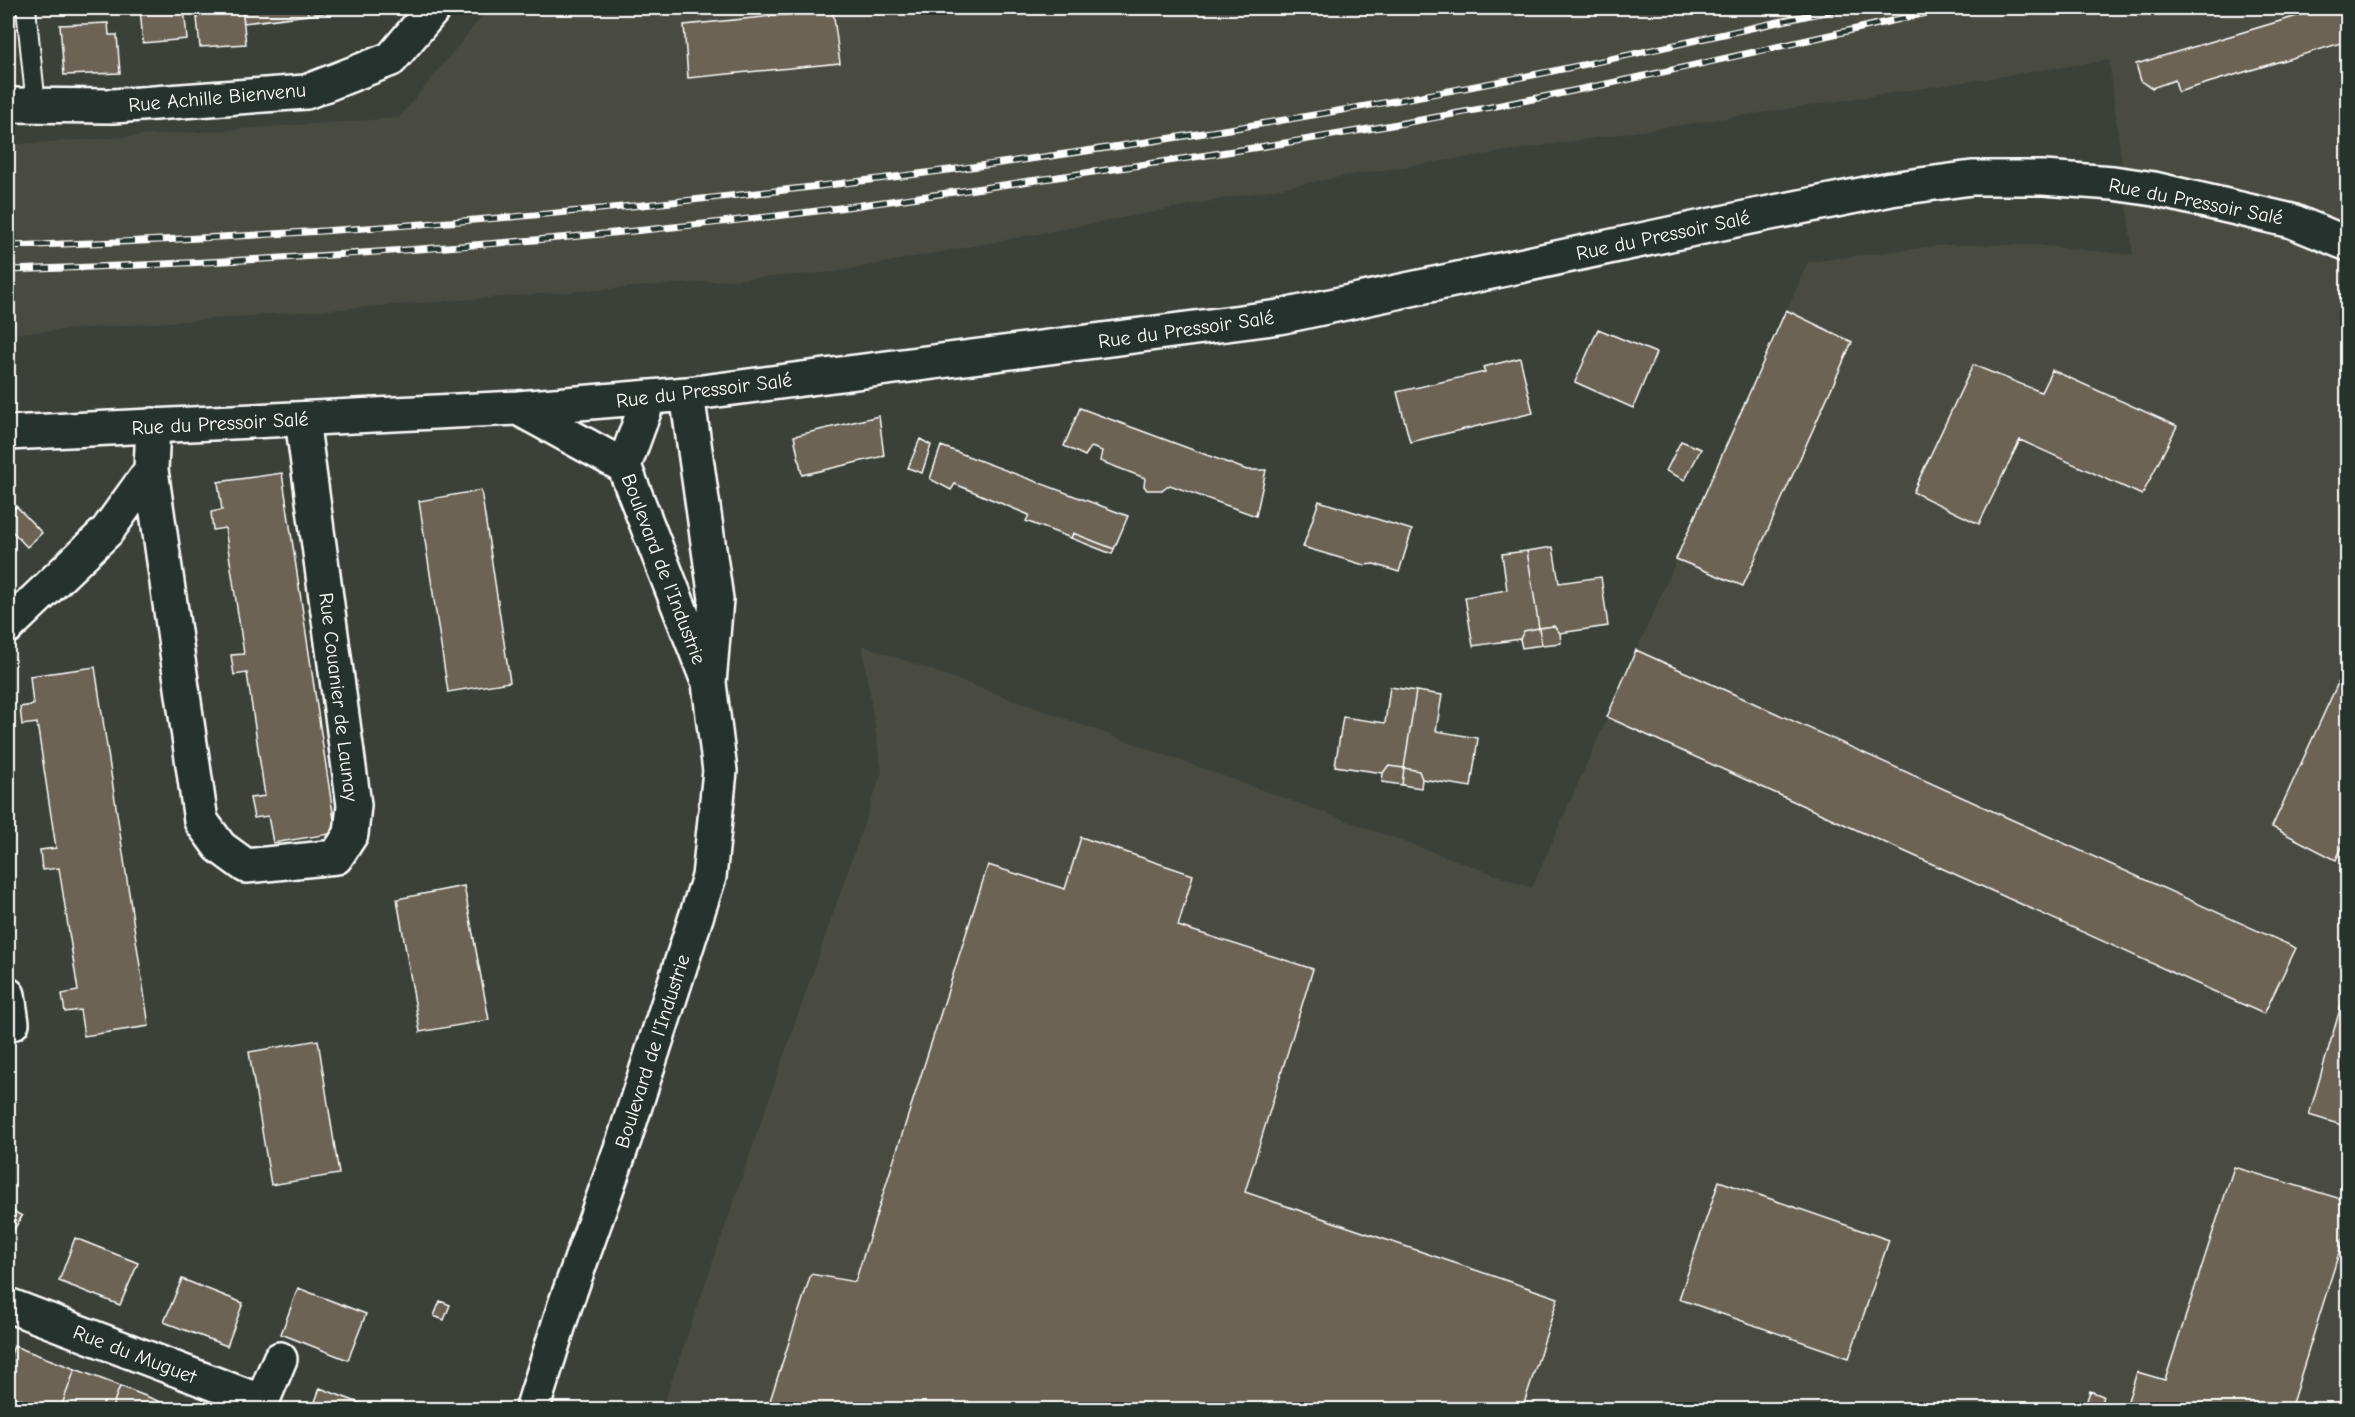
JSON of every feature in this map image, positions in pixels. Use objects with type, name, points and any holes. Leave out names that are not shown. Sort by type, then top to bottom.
[{"type":"street","name":"Rue Achille Bienvenu","points":[[22,106],[113,106],[306,92],[391,59],[434,8]]},
{"type":"street","name":"Rue du Pressoir Salé","points":[[8,433],[518,408],[687,394],[1279,317],[1749,217],[1891,189],[1972,178],[2043,178],[2113,183],[2154,189],[2292,221],[2348,244]]},
{"type":"street","name":"Boulevard de l'Industrie","points":[[532,1410],[565,1305],[625,1137],[709,877],[720,771],[709,683],[716,599],[687,394]]},
{"type":"street","points":[[624,465],[649,398]]},
{"type":"street","name":"Boulevard de l'Industrie","points":[[518,408],[624,465],[709,683]]},
{"type":"street","name":"Rue Couanier de Launay","points":[[151,470],[201,821],[220,847],[246,866],[336,857],[351,834],[354,805],[302,419]]},
{"type":"street","points":[[8,626],[107,531],[151,470],[153,425]]},
{"type":"street","name":"Rue du Muguet","points":[[8,1305],[261,1406],[280,1359]]},
{"type":"lane","points":[[22,106],[26,8]]},
{"type":"shaded area","points":[[489,8],[2347,8],[2347,1409],[662,1409],[882,772],[862,645],[1532,888],[1808,262],[1944,245],[2036,245],[2133,255],[2109,60],[1350,175],[835,272],[8,334],[8,145],[399,118]]},
{"type":"building","points":[[140,8],[184,8],[187,39],[143,43]]},
{"type":"building","points":[[196,8],[242,8],[246,44],[200,47]]},
{"type":"building","points":[[242,8],[307,8],[308,15],[244,23]]},
{"type":"building","points":[[307,8],[362,8],[308,15]]},
{"type":"building","points":[[2324,8],[2348,8],[2348,41],[2178,92],[2175,80],[2152,88],[2141,81],[2136,64]]},
{"type":"building","points":[[833,10],[840,63],[688,78],[684,25]]},
{"type":"building","points":[[108,23],[109,35],[117,35],[120,73],[64,75],[60,25]]},
{"type":"building","points":[[1786,310],[1852,342],[1743,586],[1676,559]]},
{"type":"building","points":[[1598,329],[1656,353],[1633,408],[1575,382]]},
{"type":"building","points":[[1520,358],[1533,413],[1410,442],[1397,392],[1485,372],[1483,367]]},
{"type":"building","points":[[1973,365],[2041,392],[2052,370],[2177,426],[2142,495],[2020,440],[1979,524],[1913,492]]},
{"type":"building","points":[[1080,408],[1247,470],[1266,470],[1256,516],[1170,485],[1163,490],[1147,490],[1144,486],[1145,478],[1100,461],[1102,451],[1091,447],[1085,456],[1064,446]]},
{"type":"building","points":[[879,416],[884,456],[802,475],[794,436]]},
{"type":"building","points":[[920,439],[931,445],[922,473],[908,468]]},
{"type":"building","points":[[1681,441],[1701,449],[1685,480],[1666,471]]},
{"type":"building","points":[[941,446],[1128,516],[1114,549],[1073,533],[1071,538],[1026,521],[1029,515],[955,484],[951,490],[930,479]]},
{"type":"building","points":[[282,473],[336,833],[273,843],[268,816],[254,818],[250,798],[265,796],[247,673],[234,675],[231,655],[244,654],[225,528],[213,530],[211,512],[222,510],[218,482]]},
{"type":"building","points":[[481,490],[510,682],[448,692],[419,501]]},
{"type":"building","points":[[1319,501],[1412,530],[1399,572],[1374,564],[1364,565],[1303,547]]},
{"type":"building","points":[[16,506],[42,533],[27,547],[8,527],[8,515]]},
{"type":"building","points":[[1073,533],[1114,549],[1112,554],[1071,538]]},
{"type":"building","points":[[1553,547],[1559,583],[1601,577],[1608,626],[1560,633],[1554,626],[1539,628],[1527,551]]},
{"type":"building","points":[[1527,551],[1539,628],[1524,631],[1520,639],[1473,646],[1465,597],[1507,590],[1502,554]]},
{"type":"building","points":[[1554,626],[1560,633],[1561,643],[1542,645],[1539,628]]},
{"type":"building","points":[[1539,628],[1542,645],[1522,648],[1520,639],[1524,631]]},
{"type":"building","points":[[1636,650],[2296,948],[2264,1014],[1607,717]]},
{"type":"building","points":[[2348,661],[2348,834],[2336,860],[2272,827]]},
{"type":"building","points":[[95,667],[149,1026],[84,1036],[80,1010],[65,1012],[62,994],[78,991],[59,868],[42,870],[40,850],[56,848],[37,723],[22,725],[20,707],[33,705],[30,676]]},
{"type":"building","points":[[1390,687],[1416,691],[1404,768],[1388,766],[1383,773],[1335,766],[1343,717],[1385,723]]},
{"type":"building","points":[[1416,691],[1442,695],[1436,731],[1478,738],[1471,787],[1422,779],[1419,771],[1404,768]]},
{"type":"building","points":[[1388,766],[1404,768],[1402,785],[1382,782],[1383,773]]},
{"type":"building","points":[[1404,768],[1419,771],[1422,779],[1421,788],[1402,785]]},
{"type":"building","points":[[1081,837],[1193,875],[1178,926],[1313,969],[1245,1192],[1558,1298],[1522,1410],[767,1410],[811,1274],[855,1282],[988,865],[1065,889]]},
{"type":"building","points":[[464,886],[489,1020],[420,1032],[397,899]]},
{"type":"building","points":[[2348,982],[2348,1127],[2309,1115]]},
{"type":"building","points":[[318,1040],[339,1174],[271,1185],[249,1052]]},
{"type":"building","points":[[2234,1167],[2348,1201],[2348,1224],[2290,1410],[2125,1410],[2137,1372],[2165,1380]]},
{"type":"building","points":[[1719,1181],[1889,1240],[1849,1358],[1679,1299]]},
{"type":"building","points":[[8,1208],[22,1216],[8,1240]]},
{"type":"building","points":[[75,1238],[138,1263],[120,1305],[59,1281]]},
{"type":"building","points":[[182,1279],[243,1303],[227,1346],[164,1322]]},
{"type":"building","points":[[298,1288],[366,1314],[348,1360],[281,1334]]},
{"type":"building","points":[[440,1301],[450,1305],[444,1320],[434,1316]]},
{"type":"building","points":[[14,1346],[75,1369],[60,1410],[47,1410],[8,1394],[8,1362]]},
{"type":"building","points":[[75,1369],[120,1386],[111,1410],[60,1410]]},
{"type":"building","points":[[120,1386],[181,1410],[111,1410]]},
{"type":"building","points":[[320,1388],[362,1404],[360,1410],[312,1410]]},
{"type":"building","points":[[2090,1391],[2103,1396],[2099,1410],[2084,1410]]},
{"type":"railway","points":[[8,246],[201,238],[394,226],[779,191],[971,167],[1162,140],[1353,108],[1543,73],[1843,8]]},
{"type":"railway","points":[[8,270],[397,251],[687,226],[852,206],[1189,158],[1452,114],[1674,70],[1948,8]]}]
